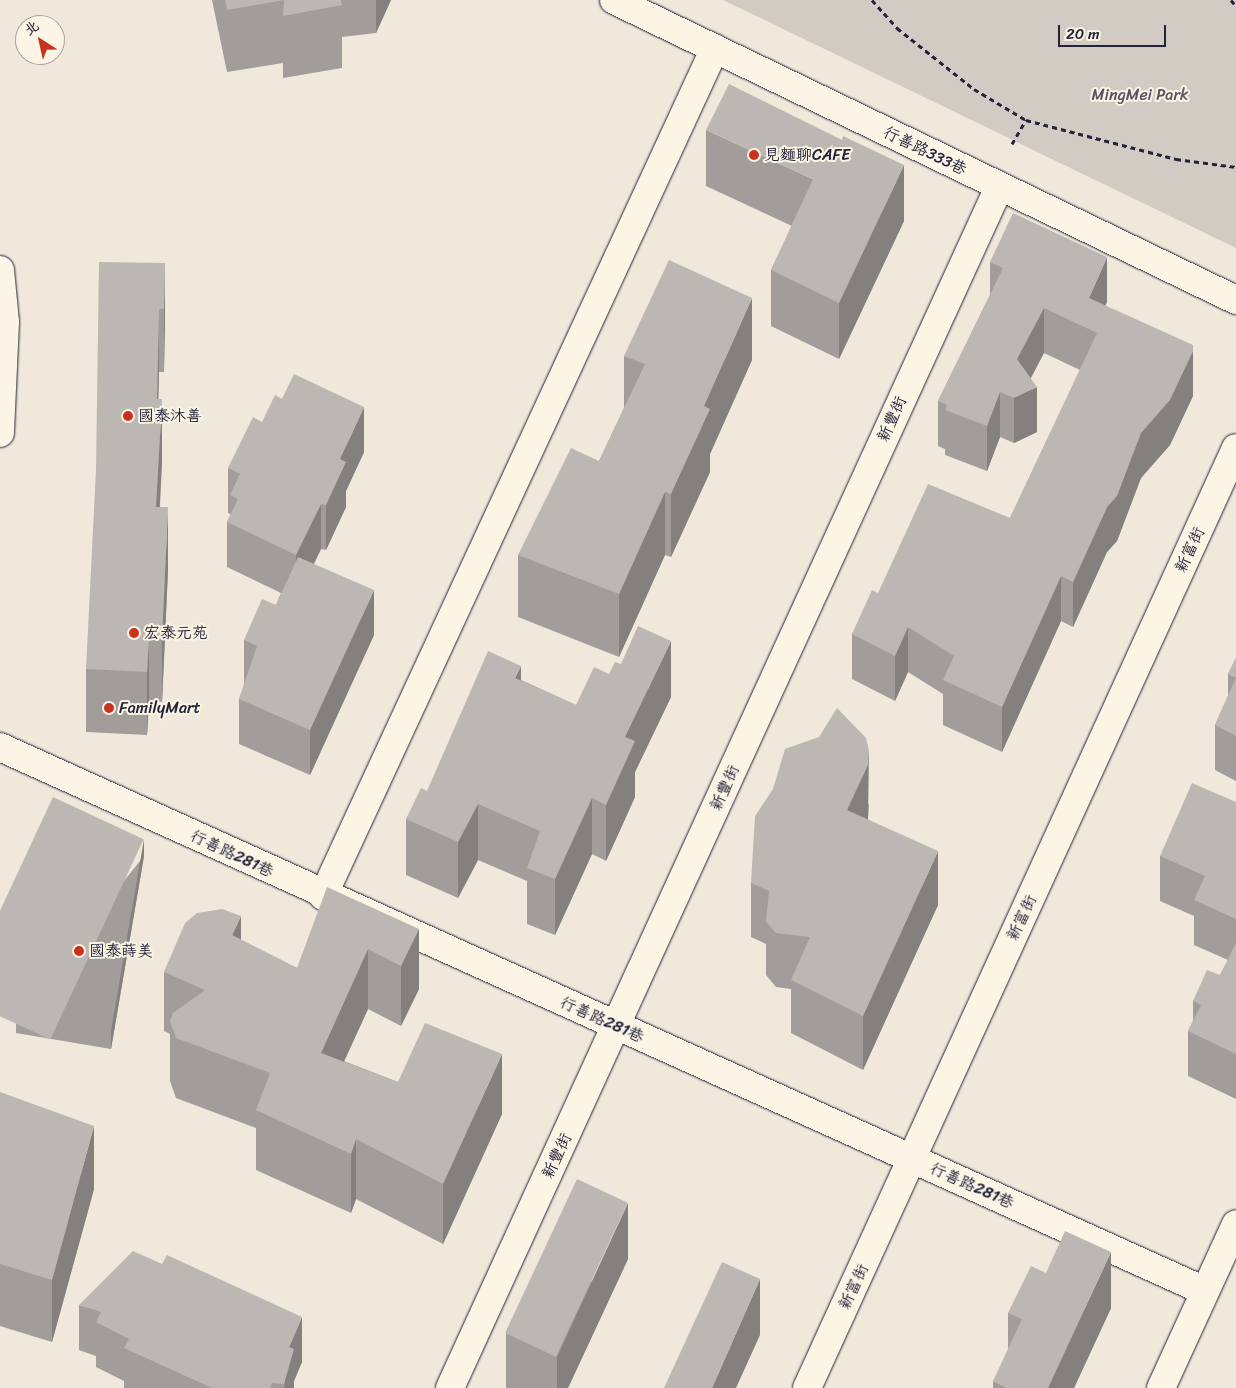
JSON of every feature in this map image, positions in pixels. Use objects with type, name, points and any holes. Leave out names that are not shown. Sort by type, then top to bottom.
[{"type":"street","name":"行善路333巷","points":[[614,0],[998,187],[1236,300]]},
{"type":"street","points":[[323,896],[715,48]]},
{"type":"street","name":"新豐街","points":[[450,1388],[617,1026],[998,187]]},
{"type":"street","points":[[0,270],[5,322],[0,434]]},
{"type":"street","name":"新富街","points":[[807,1388],[1236,448]]},
{"type":"street","name":"行善路281巷","points":[[0,747],[323,896],[617,1026],[1205,1291]]},
{"type":"street","points":[[1161,1388],[1236,1224]]},
{"type":"path","points":[[872,0],[896,28],[974,89],[1026,120],[1176,159],[1235,168]]},
{"type":"path","points":[[1231,0],[1236,6]]},
{"type":"path","points":[[1012,144],[1026,120]]},
{"type":"green space","name":"MingMei Park","points":[[723,0],[1236,0],[1236,248]]},
{"type":"building","points":[[225,0],[284,0],[227,10]]},
{"type":"building","points":[[284,0],[341,0],[342,5],[283,16]]},
{"type":"building","points":[[729,84],[842,140],[843,136],[904,165],[839,303],[771,270],[813,179],[706,130]]},
{"type":"building","points":[[1013,213],[1107,257],[1089,298],[1193,345],[1193,351],[1170,400],[1141,433],[1117,496],[1107,507],[1073,582],[1061,576],[1002,707],[943,680],[954,656],[908,627],[895,656],[852,634],[872,590],[878,593],[928,484],[1010,518],[1097,333],[1044,308],[1017,359],[1037,387],[1014,398],[1000,392],[987,426],[945,410],[947,405],[938,401],[1003,268],[990,262]]},
{"type":"building","points":[[669,260],[752,298],[704,406],[710,409],[671,494],[665,492],[619,594],[518,555],[571,448],[599,461],[645,364],[624,356]]},
{"type":"building","points":[[99,262],[165,263],[164,309],[159,309],[157,399],[162,399],[156,507],[168,507],[162,639],[149,639],[147,672],[86,669],[96,470]]},
{"type":"building","points":[[294,374],[364,407],[340,459],[346,462],[326,505],[321,504],[296,555],[227,522],[238,499],[230,495],[240,474],[228,468],[253,417],[262,422],[275,395],[282,399]]},
{"type":"building","points":[[298,557],[374,590],[310,730],[239,699],[257,646],[244,640],[262,599],[276,605]]},
{"type":"building","points":[[638,626],[671,641],[625,737],[635,741],[606,805],[592,798],[555,879],[527,868],[540,831],[478,804],[458,842],[406,819],[421,788],[427,791],[488,651],[521,666],[515,678],[576,705],[594,667],[609,674],[615,662],[621,664]]},
{"type":"building","points":[[1236,658],[1236,678],[1228,674]]},
{"type":"building","points":[[1236,678],[1236,736],[1215,725]]},
{"type":"building","points":[[837,708],[866,738],[869,751],[868,765],[847,810],[938,851],[863,1016],[791,980],[810,937],[776,933],[766,922],[769,891],[751,883],[755,816],[773,789],[785,749],[819,737]]},
{"type":"building","points":[[1192,783],[1236,802],[1236,919],[1194,900],[1205,876],[1160,856]]},
{"type":"building","name":"國泰蒔美","points":[[53,797],[144,839],[50,1040],[0,1016],[0,911]]},
{"type":"building","points":[[327,887],[419,929],[401,966],[368,949],[321,1053],[398,1082],[425,1023],[502,1054],[443,1184],[356,1139],[351,1154],[256,1110],[270,1073],[176,1038],[170,1021],[173,1013],[205,990],[164,972],[185,923],[197,913],[222,909],[241,916],[232,935],[297,968]]},
{"type":"building","points":[[1236,943],[1236,1054],[1188,1031],[1201,1005],[1193,1001],[1207,970],[1220,975]]},
{"type":"building","points":[[0,1092],[94,1126],[52,1280],[0,1264]]},
{"type":"building","points":[[577,1179],[628,1203],[556,1357],[505,1333]]},
{"type":"building","points":[[1065,1231],[1111,1252],[1048,1388],[1008,1388],[993,1381],[1022,1319],[1008,1313],[1031,1266],[1046,1273]]},
{"type":"building","points":[[133,1251],[162,1264],[167,1255],[302,1317],[289,1347],[294,1349],[284,1384],[272,1383],[270,1388],[212,1388],[124,1348],[129,1339],[96,1322],[101,1312],[79,1305]]},
{"type":"building","points":[[722,1262],[760,1279],[712,1388],[664,1388]]},
{"type":"place","name":"見麵聊CAFE","points":[[754,155]]},
{"type":"place","name":"國泰沐善","points":[[128,416]]},
{"type":"place","name":"宏泰元苑","points":[[134,633]]},
{"type":"place","name":"FamilyMart","points":[[109,708]]},
{"type":"place","name":"國泰蒔美","points":[[79,951]]}]
